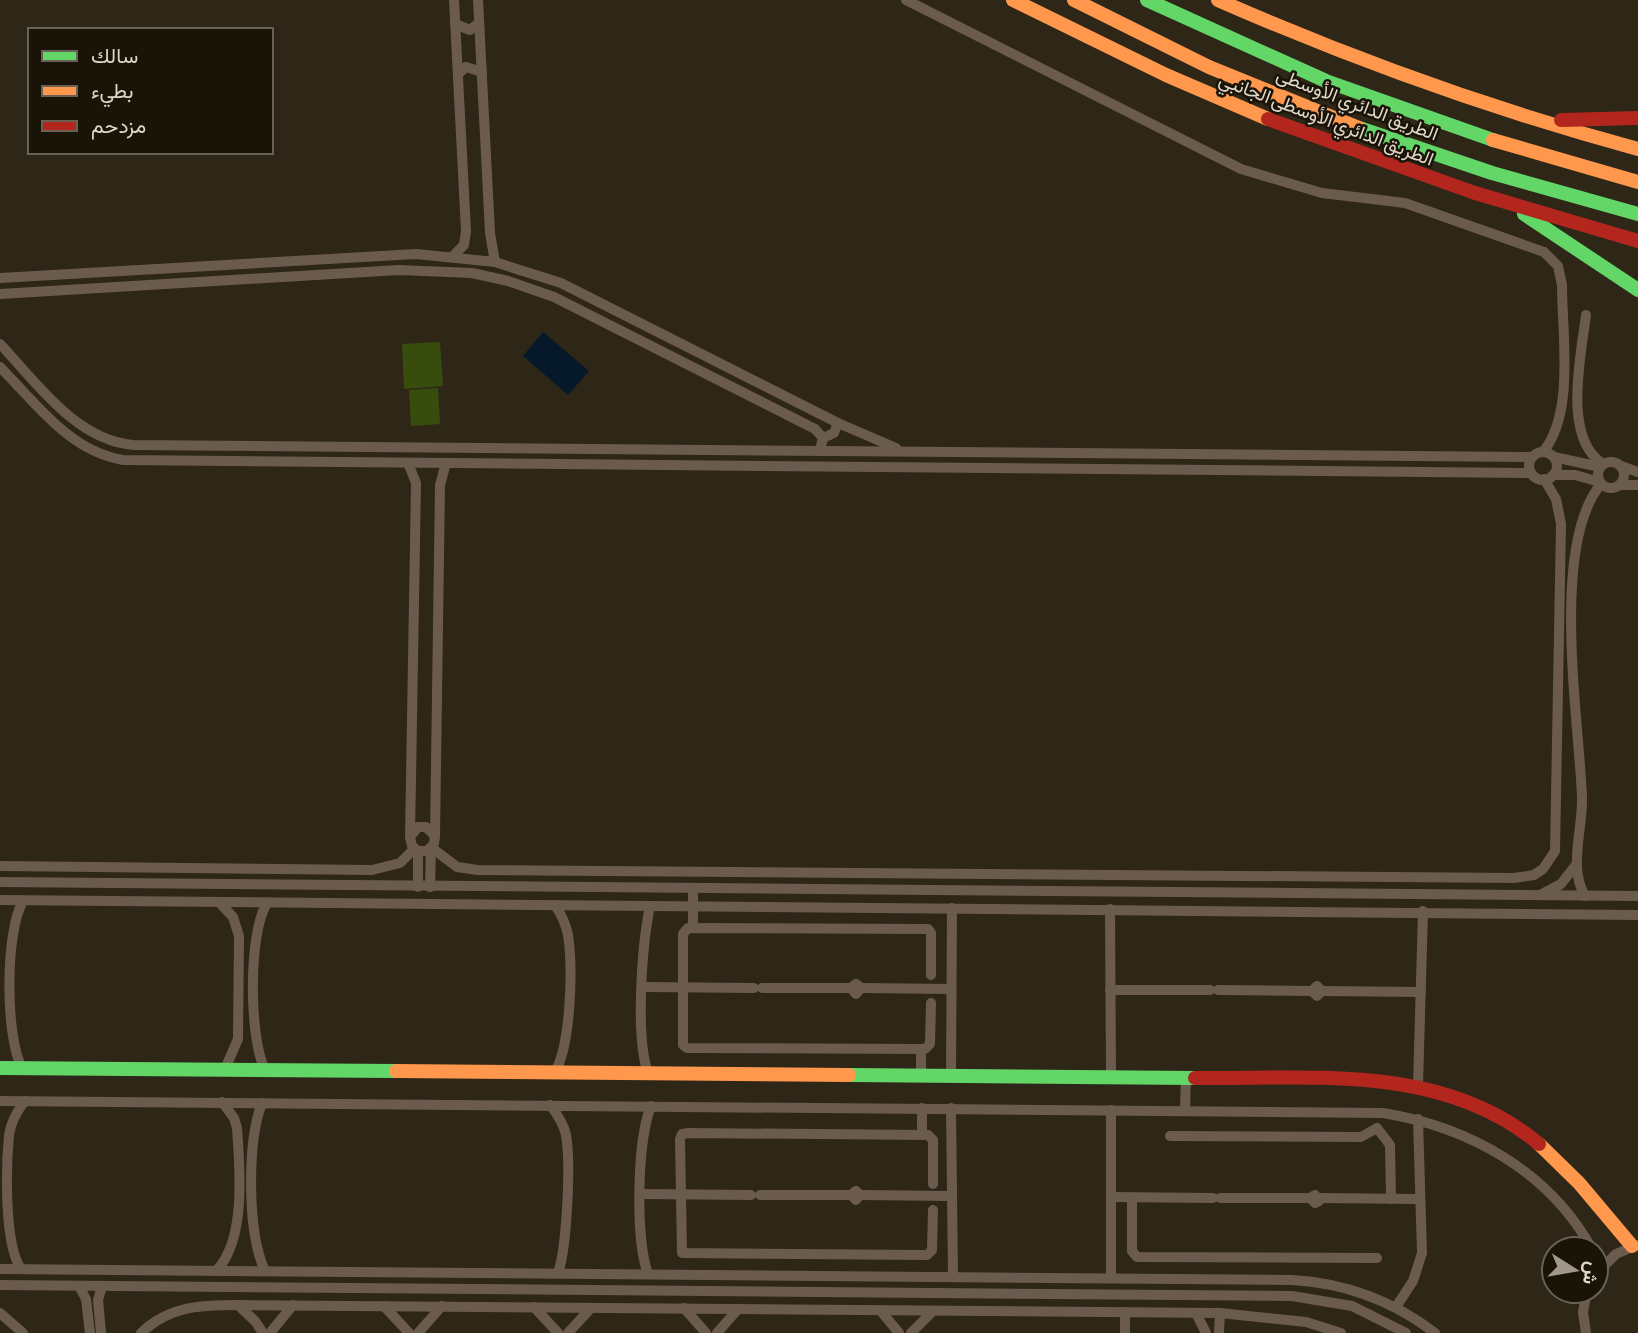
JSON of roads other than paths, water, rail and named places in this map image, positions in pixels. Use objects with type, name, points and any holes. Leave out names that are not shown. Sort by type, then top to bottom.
[{"type":"main road","name":"الطريق الدائري الأوسطى الجانبي","points":[[1013,0],[1140,65],[1257,117],[1389,166],[1638,242]]},
{"type":"main road","name":"الطريق الدائري الأوسطى","points":[[1074,0],[1220,71],[1361,129],[1506,177],[1638,214]]},
{"type":"main road","name":"الطريق الدائري الأوسطى","points":[[1147,0],[1267,56],[1407,111],[1550,158],[1638,182]]},
{"type":"main road","points":[[1218,0],[1347,55],[1638,149]]},
{"type":"main road","points":[[1523,114],[1577,121],[1638,118]]},
{"type":"main road","points":[[1499,200],[1638,290]]},
{"type":"main road","points":[[0,1068],[1384,1080],[1418,1084],[1476,1104],[1543,1144],[1576,1175],[1635,1245]]},
{"type":"street","points":[[454,0],[466,238],[454,255]]},
{"type":"street","points":[[478,0],[490,233],[495,262]]},
{"type":"street","points":[[0,344],[84,428],[104,439],[133,445],[1532,457],[1543,452],[1557,430],[1562,406],[1562,275],[1552,257],[1527,245],[1413,205],[1301,188],[1241,169],[906,0]]},
{"type":"street","points":[[455,24],[470,30],[479,23]]},
{"type":"street","points":[[458,74],[472,67],[482,72]]},
{"type":"street","points":[[0,278],[398,254],[454,255],[495,262],[561,283],[838,423],[881,443],[907,451]]},
{"type":"street","points":[[0,294],[398,270],[472,273],[554,297],[815,429],[823,438]]},
{"type":"street","points":[[1585,896],[1578,882],[1576,866],[1582,813],[1574,699],[1574,564],[1584,509],[1600,483],[1601,466],[1589,452],[1579,421],[1580,368],[1586,315]]},
{"type":"street","points":[[0,367],[75,442],[101,455],[132,460],[1531,473],[1548,477],[1575,475],[1610,488],[1638,485]]},
{"type":"street","points":[[823,438],[834,433],[838,423]]},
{"type":"street","points":[[820,450],[823,438]]},
{"type":"street","points":[[132,460],[133,445]]},
{"type":"street","points":[[589,449],[589,464]]},
{"type":"street","points":[[1062,452],[1062,468]]},
{"type":"street","points":[[1543,452],[1554,457],[1601,466],[1613,461],[1638,472]]},
{"type":"street","points":[[1531,473],[1529,465],[1532,457]]},
{"type":"street","points":[[1548,477],[1556,466],[1554,457]]},
{"type":"street","points":[[408,463],[416,483],[410,837],[416,850],[418,887]]},
{"type":"street","points":[[430,887],[431,848],[435,836],[440,485],[446,463]]},
{"type":"street","points":[[1619,485],[1624,476],[1621,466]]},
{"type":"street","points":[[431,848],[447,863],[478,870],[1499,878],[1534,875],[1550,861],[1555,851],[1558,778],[1561,524],[1548,477]]},
{"type":"street","points":[[410,837],[414,830],[422,826],[430,828],[435,836]]},
{"type":"street","points":[[0,866],[372,870],[392,867],[416,850],[431,848]]},
{"type":"street","points":[[1540,895],[1561,884],[1576,866]]},
{"type":"street","points":[[0,882],[1638,896]]},
{"type":"street","points":[[692,928],[693,889]]},
{"type":"street","points":[[1038,891],[1038,909]]},
{"type":"street","points":[[1410,893],[1410,911]]},
{"type":"street","points":[[0,900],[1423,911],[1515,916],[1638,915]]},
{"type":"street","points":[[22,1068],[11,1037],[11,949],[13,926],[23,901]]},
{"type":"street","points":[[219,902],[233,917],[239,936],[238,1039],[225,1069]]},
{"type":"street","points":[[265,1070],[255,1039],[255,951],[256,928],[267,902]]},
{"type":"street","points":[[555,905],[565,925],[569,947],[566,1048],[555,1072]]},
{"type":"street","points":[[648,1073],[643,1054],[643,987],[650,906]]},
{"type":"street","points":[[951,1075],[952,908]]},
{"type":"street","points":[[1110,909],[1111,1076]]},
{"type":"street","points":[[1418,1084],[1423,911]]},
{"type":"street","points":[[931,975],[931,933],[928,929],[692,928],[686,929],[683,934],[685,1048],[921,1049],[929,1046],[931,1003]]},
{"type":"street","points":[[643,987],[951,989]]},
{"type":"street","points":[[1110,990],[1421,992]]},
{"type":"street","points":[[921,1049],[921,1075]]},
{"type":"street","points":[[1185,1109],[1186,1077]]},
{"type":"street","points":[[0,1101],[1345,1111],[1418,1119],[1465,1135],[1516,1164],[1563,1208],[1582,1235]]},
{"type":"street","points":[[21,1269],[10,1244],[9,1136],[14,1117],[25,1101]]},
{"type":"street","points":[[217,1270],[232,1251],[237,1228],[237,1128],[234,1118],[222,1102]]},
{"type":"street","points":[[262,1103],[254,1138],[252,1228],[265,1271]]},
{"type":"street","points":[[550,1105],[562,1125],[566,1147],[565,1242],[558,1273]]},
{"type":"street","points":[[648,1274],[642,1252],[641,1194],[642,1142],[651,1106]]},
{"type":"street","points":[[922,1108],[922,1135]]},
{"type":"street","points":[[951,1108],[953,1276]]},
{"type":"street","points":[[1111,1110],[1111,1278]]},
{"type":"street","points":[[1396,1307],[1421,1262],[1418,1119]]},
{"type":"street","points":[[1170,1136],[1361,1137],[1377,1128],[1390,1145],[1391,1199]]},
{"type":"street","points":[[933,1184],[933,1140],[922,1135],[685,1133],[680,1139],[680,1250],[690,1254],[927,1255],[932,1250],[933,1210]]},
{"type":"street","points":[[641,1194],[952,1196]]},
{"type":"street","points":[[1111,1197],[1419,1199]]},
{"type":"street","points":[[1132,1198],[1132,1251],[1138,1257],[1377,1258]]},
{"type":"street","points":[[1610,1262],[1635,1245]]},
{"type":"street","points":[[689,1274],[690,1254]]},
{"type":"street","points":[[0,1269],[953,1276],[1319,1282],[1358,1291],[1396,1307],[1435,1333]]},
{"type":"street","points":[[297,1271],[302,1277],[297,1287]]},
{"type":"street","points":[[334,1271],[329,1277],[334,1287]]},
{"type":"street","points":[[1243,1279],[1243,1295]]},
{"type":"street","points":[[0,1285],[1292,1296],[1334,1301],[1369,1312],[1406,1333]]},
{"type":"street","points":[[79,1286],[86,1299],[90,1333]]},
{"type":"street","points":[[102,1286],[98,1300],[102,1333]]},
{"type":"street","points":[[238,1305],[256,1321],[263,1333]]},
{"type":"street","points":[[141,1333],[173,1311],[191,1307],[238,1305],[1220,1313],[1306,1322],[1341,1333]]},
{"type":"street","points":[[270,1333],[293,1305]]},
{"type":"street","points":[[1584,1305],[1586,1333]]},
{"type":"street","points":[[383,1306],[409,1333]]},
{"type":"street","points":[[418,1333],[442,1306]]},
{"type":"street","points":[[534,1307],[558,1333]]},
{"type":"street","points":[[568,1333],[592,1307]]},
{"type":"street","points":[[684,1308],[706,1333]]},
{"type":"street","points":[[717,1333],[738,1309]]},
{"type":"street","points":[[879,1310],[899,1333]]},
{"type":"street","points":[[911,1333],[933,1311]]},
{"type":"street","points":[[1125,1312],[1125,1333]]},
{"type":"street","points":[[0,1313],[23,1333]]},
{"type":"street","points":[[1196,1313],[1206,1333]]},
{"type":"street","points":[[1219,1333],[1220,1313]]},
{"type":"water","points":[[543,332],[589,371],[568,395],[523,356]]}]
